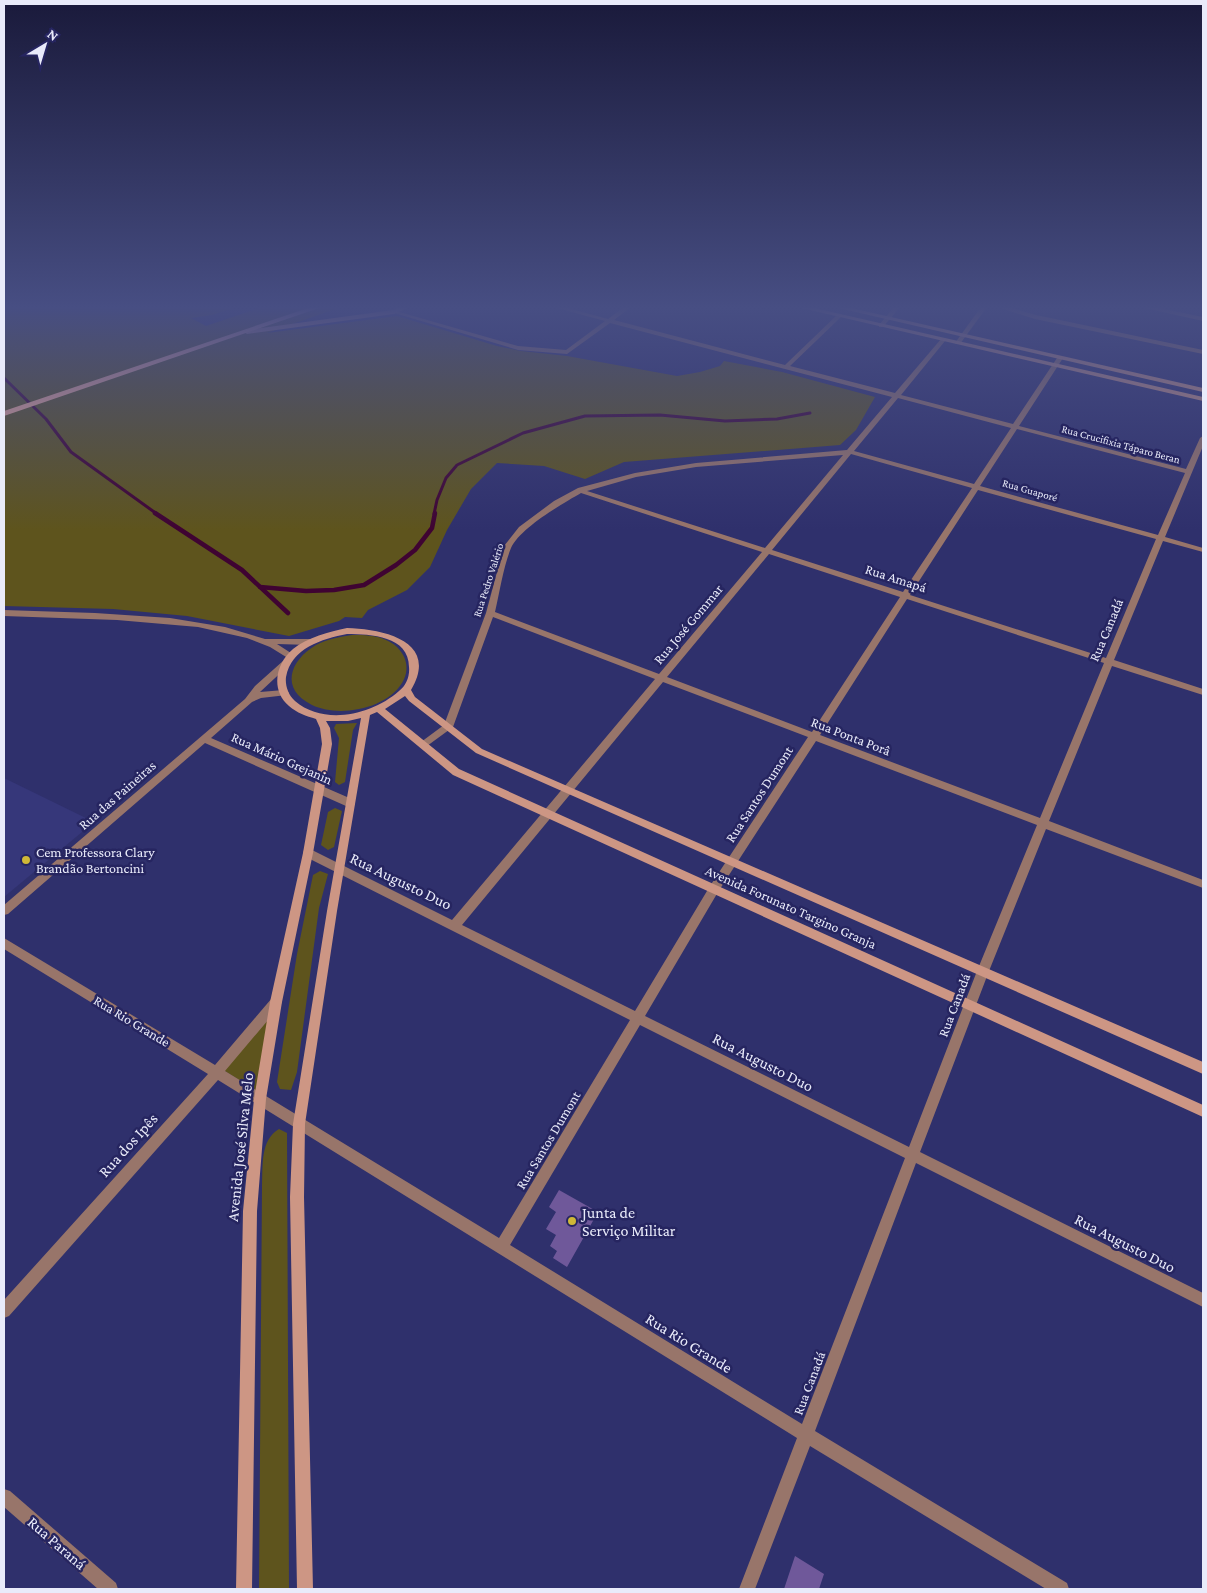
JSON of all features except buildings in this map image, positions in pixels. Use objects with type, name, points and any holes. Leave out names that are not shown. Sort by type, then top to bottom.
[{"type":"main road","points":[[4,411],[80,381]]},
{"type":"main road","points":[[4,411],[100,381]]},
{"type":"street","name":"Rua Crucifixia Táparo Beran","points":[[840,381],[1189,472]]},
{"type":"street","name":"Rua José Gommar","points":[[454,926],[908,381]]},
{"type":"street","name":"Rua Santos Dumont","points":[[501,1247],[714,889],[1045,381]]},
{"type":"street","points":[[1136,381],[1203,399]]},
{"type":"street","points":[[1160,381],[1203,390]]},
{"type":"street","name":"Rua Canadá","points":[[747,1589],[983,972],[1109,661],[1203,438]]},
{"type":"street","name":"Rua Pedro Valério","points":[[448,727],[490,613],[508,546],[542,512],[581,490],[635,475],[696,465],[851,452]]},
{"type":"street","name":"Rua Guaporé","points":[[851,452],[1203,550]]},
{"type":"street","points":[[809,456],[826,461],[835,471]]},
{"type":"street","name":"Rua Amapá","points":[[581,490],[1203,692]]},
{"type":"street","points":[[4,613],[171,621],[211,627],[263,640],[310,642]]},
{"type":"street","name":"Rua Ponta Porâ","points":[[490,613],[1203,884]]},
{"type":"street","points":[[347,631],[366,631],[384,634],[399,641],[409,651],[414,663],[413,676],[406,690],[394,700],[380,709],[366,714],[334,718],[303,711],[291,703],[284,693],[282,678],[289,660],[310,642],[328,635],[347,631]]},
{"type":"street","points":[[263,640],[283,650],[289,660]]},
{"type":"street","name":"Rua das Paineiras","points":[[4,911],[248,701],[258,688],[289,660]]},
{"type":"street","name":"Avenida Forunato Targino Granja","points":[[406,690],[412,699],[479,751],[1203,1068]]},
{"type":"street","points":[[248,701],[259,695],[284,693]]},
{"type":"street","name":"Avenida Forunato Targino Granja","points":[[380,709],[456,772],[1203,1111]]},
{"type":"street","points":[[305,1589],[297,1207],[299,1124],[339,869],[366,714]]},
{"type":"street","name":"Avenida José Silva Melo","points":[[244,1589],[250,1211],[260,1099],[276,1002],[308,853],[327,744],[325,728],[319,716]]},
{"type":"street","points":[[424,744],[448,727]]},
{"type":"street","name":"Rua Mário Grejanin","points":[[204,739],[350,803]]},
{"type":"street","name":"Rua Augusto Duo","points":[[308,853],[1203,1300]]},
{"type":"street","name":"Rua Rio Grande","points":[[4,943],[217,1072],[805,1436],[1061,1589]]},
{"type":"street","name":"Rua dos Ipês","points":[[4,1311],[217,1072],[276,1002]]},
{"type":"street","name":"Rua Paraná","points":[[4,1497],[110,1589]]},
{"type":"shaded area","points":[[4,381],[817,381],[875,397],[856,430],[840,445],[624,462],[585,479],[544,466],[497,463],[471,489],[447,530],[430,567],[407,590],[368,610],[362,618],[345,617],[339,621],[289,636],[187,616],[113,609],[4,606]]},
{"type":"shaded area","points":[[352,635],[378,637],[397,647],[404,658],[407,670],[402,683],[395,692],[385,699],[361,709],[335,711],[312,705],[295,691],[292,683],[294,667],[299,659],[316,645],[334,638]]},
{"type":"shaded area","points":[[357,723],[353,730],[345,782],[339,785],[335,782],[339,738],[334,728],[336,724]]},
{"type":"shaded area","name":"Cem Professora Clary Brandão Bertoncini","points":[[4,778],[94,822],[4,897]]},
{"type":"shaded area","points":[[335,808],[342,811],[334,847],[328,850],[321,845],[328,812]]},
{"type":"shaded area","points":[[320,871],[328,874],[319,908],[297,1072],[291,1090],[280,1089],[277,1082],[297,954],[313,875]]},
{"type":"shaded area","points":[[269,1015],[257,1091],[223,1070]]},
{"type":"shaded area","points":[[279,1129],[287,1133],[289,1589],[259,1589],[262,1170],[268,1140]]},
{"type":"waterway","points":[[7,381],[46,419],[71,452],[157,514]]},
{"type":"waterway","points":[[434,514],[437,500],[446,478],[457,465],[523,433],[585,416],[660,415],[725,421],[777,419],[810,413]]},
{"type":"waterway","points":[[155,513],[242,570],[260,587]]},
{"type":"waterway","points":[[260,587],[306,591],[334,590],[364,585],[396,565],[415,550],[432,528],[435,513]]},
{"type":"waterway","points":[[260,587],[288,613]]},
{"type":"place","name":"Cem Professora Clary Brandão Bertoncini","points":[[26,860]]},
{"type":"place","name":"Junta de Serviço Militar","points":[[572,1221]]}]
